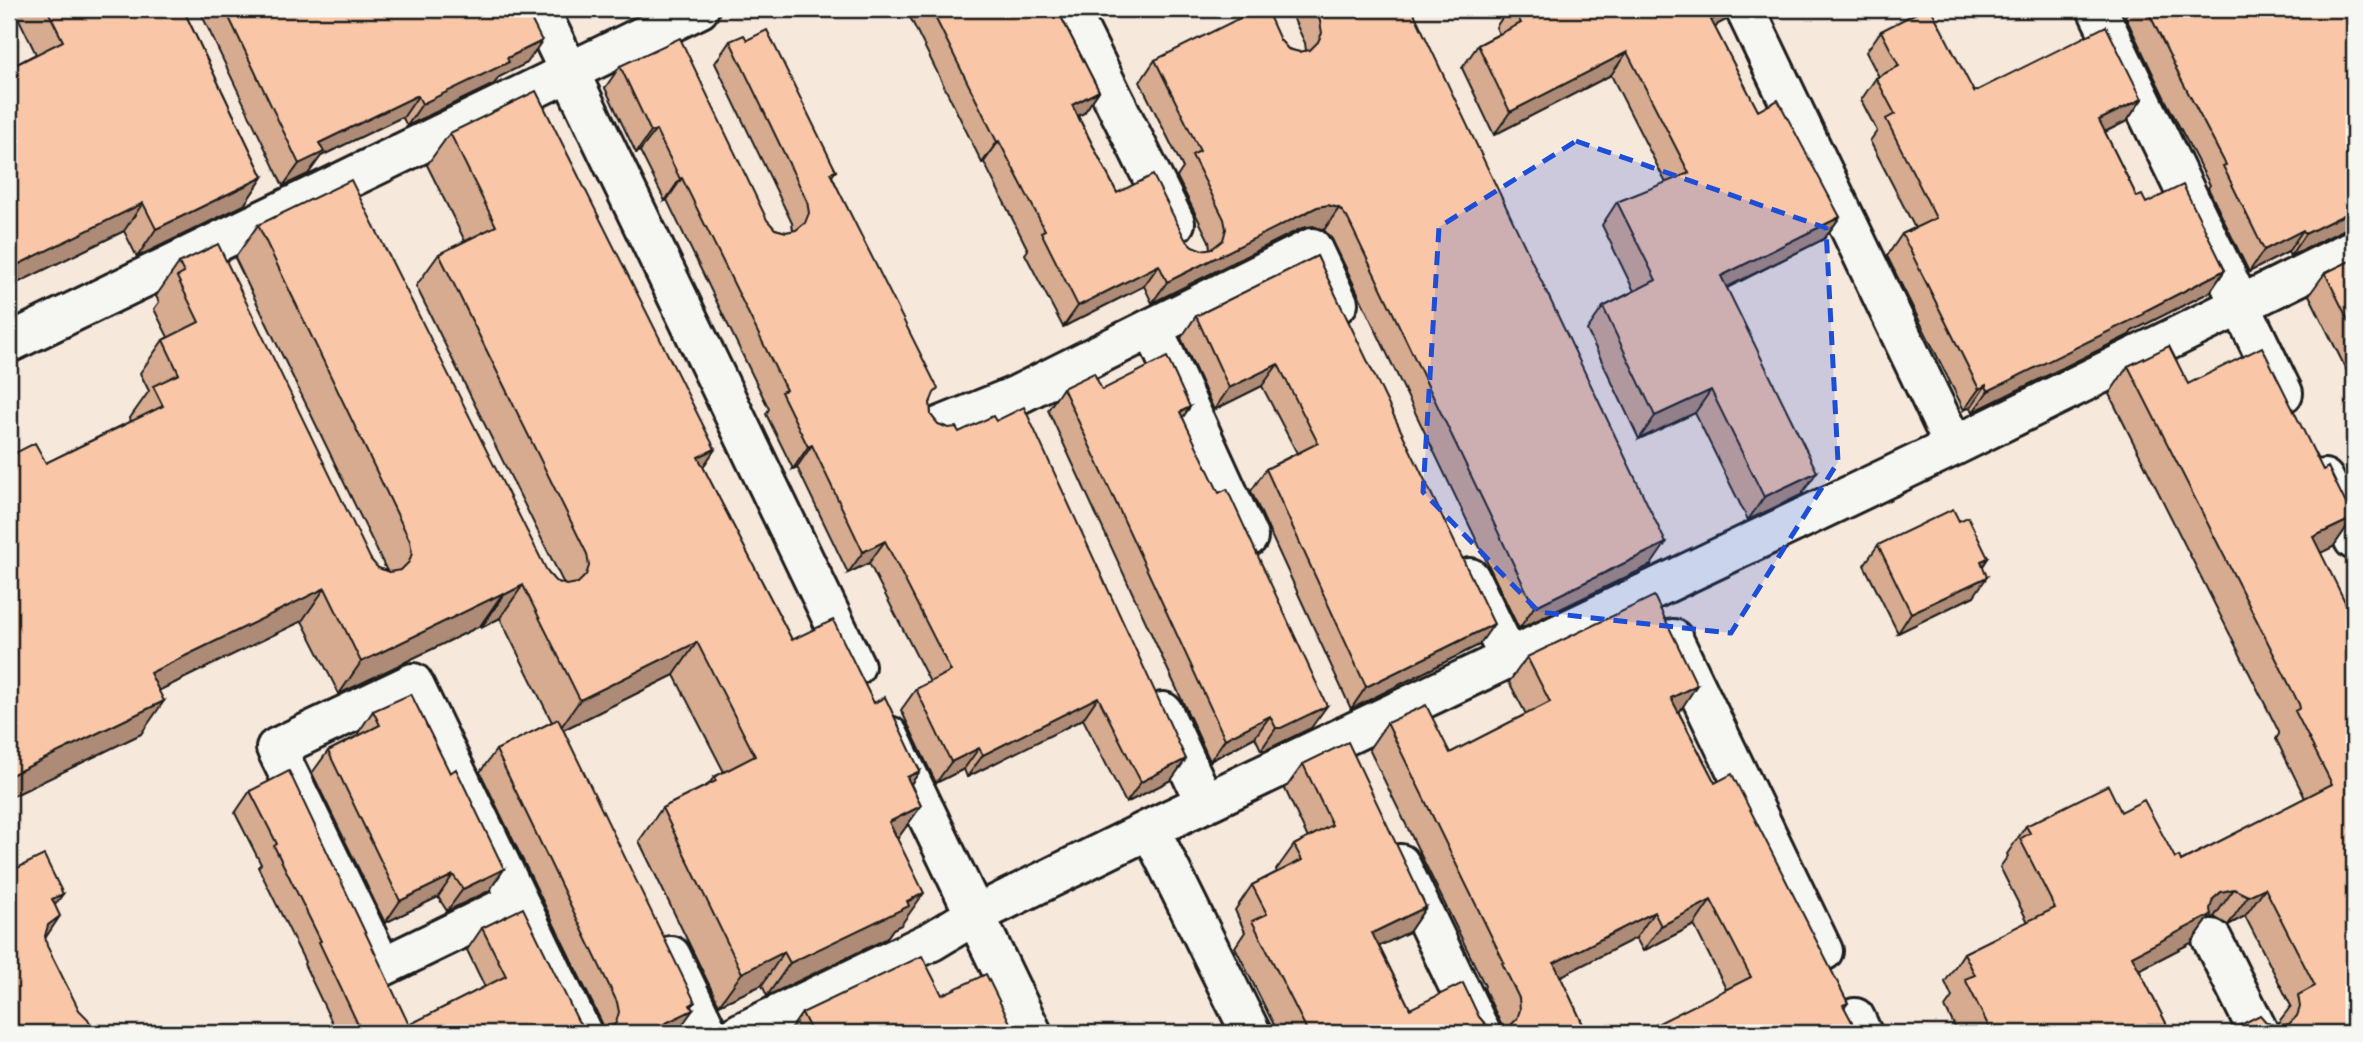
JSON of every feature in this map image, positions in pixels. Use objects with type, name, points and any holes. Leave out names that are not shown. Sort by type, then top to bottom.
[{"type":"street","points":[[539,9],[1032,1033]]},
{"type":"street","points":[[1069,9],[1189,250]]},
{"type":"street","points":[[1745,9],[1954,446]]},
{"type":"street","points":[[2097,9],[2354,540]]},
{"type":"street","points":[[9,343],[212,260],[273,215],[346,195],[569,71],[685,15],[689,59]]},
{"type":"street","points":[[256,179],[273,215]]},
{"type":"street","points":[[936,428],[1023,408],[1153,329],[1312,248],[1354,335]]},
{"type":"street","points":[[656,926],[734,1033],[932,941],[975,915],[1205,803],[1334,725],[1509,658],[1665,572],[1954,446],[2354,249]]},
{"type":"street","points":[[1153,329],[1261,564]]},
{"type":"street","points":[[1455,546],[1509,658]]},
{"type":"street","points":[[1665,572],[1823,951]]},
{"type":"street","points":[[1148,679],[1205,803]]},
{"type":"street","points":[[518,901],[382,967],[276,748],[413,682],[582,1033]]},
{"type":"street","points":[[1334,725],[1358,775]]},
{"type":"street","points":[[1150,829],[1251,1033]]},
{"type":"street","points":[[1387,836],[1481,1033]]},
{"type":"street","points":[[2212,939],[2259,1033]]},
{"type":"highlighted area","points":[[1576,141],[1826,228],[1838,462],[1731,633],[1539,612],[1423,492],[1439,227]]},
{"type":"building","points":[[47,9],[183,9],[263,177],[156,229],[143,203],[9,269],[9,68],[63,41]]},
{"type":"building","points":[[225,9],[526,9],[542,41],[507,58],[509,62],[422,104],[416,96],[319,143],[324,152],[299,164]]},
{"type":"building","points":[[931,9],[1057,9],[1099,91],[1072,105],[1117,193],[1153,175],[1185,239],[1202,250],[1213,248],[1223,240],[1226,229],[1224,219],[1192,155],[1200,151],[1155,60],[1258,9],[1266,9],[1280,40],[1288,49],[1299,52],[1310,50],[1322,33],[1314,9],[1412,9],[1666,543],[1534,607],[1347,217],[1339,208],[1328,205],[1317,207],[1167,282],[1159,265],[1078,306],[1041,232],[1045,230],[999,141],[997,142]]},
{"type":"building","points":[[1514,9],[1724,9],[1726,12],[1711,20],[1758,111],[1778,100],[1840,217],[1721,276],[1817,472],[1764,497],[1711,390],[1655,416],[1603,307],[1656,280],[1617,202],[1689,173],[1627,52],[1510,112],[1478,45],[1521,23]]},
{"type":"building","points":[[1924,9],[1931,9],[1974,92],[2106,26],[2142,99],[2099,120],[2137,197],[2142,195],[2146,203],[2183,185],[2225,270],[2143,312],[2144,314],[1988,391],[1986,385],[1979,389],[1902,234],[1936,218],[1886,119],[1895,114],[1876,78],[1899,66],[1881,31]]},
{"type":"building","points":[[2147,9],[2354,9],[2354,210],[2305,234],[2303,230],[2264,250],[2223,166],[2226,165]]},
{"type":"building","points":[[767,30],[836,171],[830,173],[938,389],[930,403],[931,415],[938,424],[948,428],[956,427],[959,432],[993,416],[996,421],[1024,407],[1186,759],[1141,782],[1098,697],[983,755],[979,748],[951,762],[916,689],[951,671],[885,541],[863,552],[812,445],[808,447],[781,392],[786,390],[682,178],[680,179],[656,130],[651,132],[620,66],[680,38],[767,220],[775,229],[786,232],[796,230],[805,223],[809,213],[807,201],[730,41],[744,35],[747,40]]},
{"type":"building","points":[[536,91],[715,449],[698,457],[792,640],[833,620],[874,703],[885,697],[920,771],[907,777],[921,806],[889,822],[924,893],[907,901],[909,906],[790,963],[784,952],[742,973],[662,808],[716,781],[714,777],[755,756],[697,642],[580,700],[523,585],[361,662],[325,588],[150,673],[164,701],[9,776],[9,456],[35,443],[46,463],[163,406],[153,386],[179,374],[163,340],[199,322],[177,277],[184,273],[179,263],[218,244],[371,560],[378,568],[389,572],[401,570],[409,562],[412,553],[410,541],[258,225],[351,180],[548,573],[555,581],[566,585],[578,583],[586,575],[589,566],[587,554],[439,254],[496,226],[450,133]]},
{"type":"building","points":[[1317,256],[1494,624],[1366,687],[1266,469],[1318,443],[1278,364],[1229,388],[1196,316]]},
{"type":"building","points":[[2354,259],[2354,332],[2325,273]]},
{"type":"building","points":[[2169,346],[2188,384],[2262,347],[2323,470],[2328,467],[2353,518],[2313,537],[2354,620],[2354,1033],[2225,1033],[2260,1015],[2267,1023],[2277,1026],[2289,1024],[2297,1016],[2300,1007],[2298,995],[2315,986],[2265,888],[2248,896],[2234,889],[2221,892],[2213,899],[2211,915],[2132,956],[2171,1033],[1992,1033],[1965,979],[1975,975],[1964,953],[2055,908],[2020,839],[2030,833],[2026,826],[2108,785],[2121,812],[2144,800],[2175,858],[2179,856],[2181,861],[2332,784],[2295,711],[2300,708],[2299,704],[2128,366]]},
{"type":"building","points":[[1167,357],[1190,407],[1180,412],[1219,493],[1227,489],[1327,706],[1281,728],[1276,728],[1270,716],[1225,739],[1063,388],[1094,373],[1102,390]]},
{"type":"building","points":[[1953,509],[1959,521],[1968,517],[1988,558],[1981,561],[1987,577],[1911,613],[1878,545]]},
{"type":"building","points":[[1654,596],[1697,685],[1671,698],[1715,783],[1732,774],[1848,1003],[1843,1005],[1858,1033],[1639,1033],[1751,977],[1711,900],[1661,926],[1654,912],[1554,963],[1587,1033],[1296,1033],[1306,1028],[1252,921],[1267,914],[1252,885],[1302,860],[1294,845],[1332,825],[1303,764],[1348,742],[1426,907],[1372,933],[1410,1009],[1463,983],[1479,1017],[1486,1025],[1496,1029],[1509,1027],[1517,1019],[1520,1010],[1519,998],[1387,723],[1426,705],[1450,753],[1550,702],[1527,657]]},
{"type":"building","points":[[411,694],[450,773],[456,769],[504,869],[463,889],[453,875],[400,901],[328,751],[380,725],[373,711]]},
{"type":"building","points":[[558,719],[695,1002],[690,1005],[693,1010],[648,1033],[596,1033],[606,1031],[616,1023],[619,1012],[617,1002],[496,750]]},
{"type":"building","points":[[289,771],[409,1025],[506,976],[482,928],[523,908],[578,1021],[586,1030],[596,1033],[362,1033],[274,846],[277,844],[250,791]]},
{"type":"building","points":[[44,855],[63,894],[52,899],[60,916],[48,925],[45,936],[47,946],[79,1010],[88,1019],[95,1033],[9,1033],[9,872]]},
{"type":"building","points":[[922,956],[942,995],[986,974],[1015,1033],[812,1033],[802,1013]]}]
